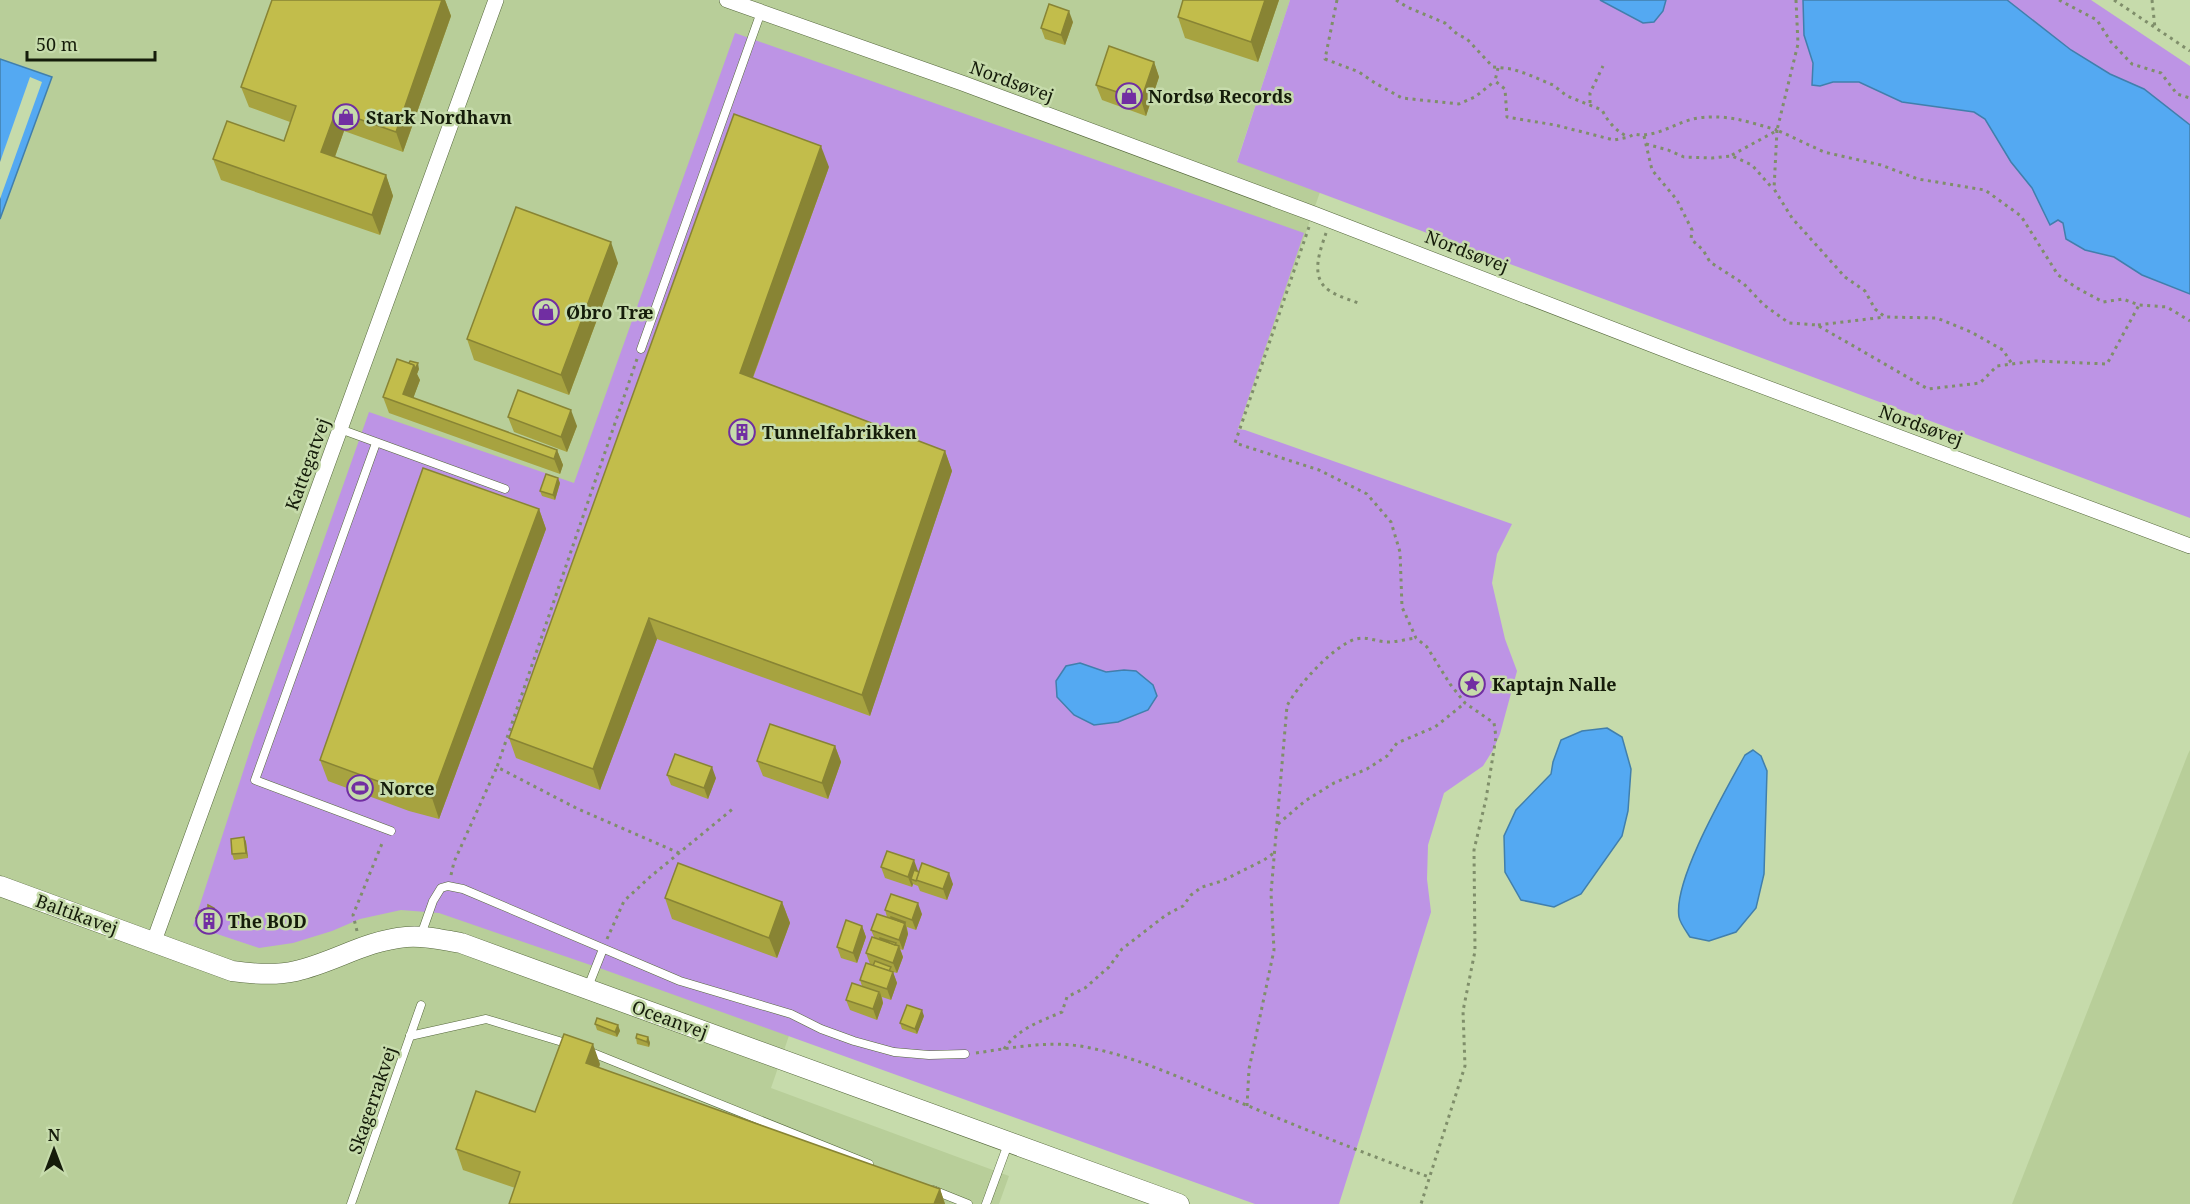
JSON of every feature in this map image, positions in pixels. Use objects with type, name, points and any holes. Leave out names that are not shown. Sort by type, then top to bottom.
[{"type":"street","name":"Kattegatvej","points":[[154,941],[496,0]]},
{"type":"street","name":"Nordsøvej","points":[[728,0],[962,83],[1314,214],[1687,358],[2190,546]]},
{"type":"street","name":"Baltikavej","points":[[0,886],[154,941]]},
{"type":"street","name":"Oceanvej","points":[[154,941],[232,971],[252,974],[294,972],[371,943],[408,936],[461,944],[1179,1204]]},
{"type":"lane","points":[[641,349],[761,12]]},
{"type":"lane","points":[[340,429],[505,489]]},
{"type":"lane","points":[[376,443],[255,780],[389,830]]},
{"type":"lane","points":[[420,937],[433,901],[441,888],[448,886],[463,889],[680,981],[791,1014],[821,1029],[894,1053],[965,1054]]},
{"type":"lane","points":[[587,989],[603,949]]},
{"type":"lane","name":"Skagerrakvej","points":[[351,1204],[421,1005]]},
{"type":"lane","points":[[410,1036],[486,1019],[575,1046],[881,1169]]},
{"type":"lane","points":[[986,1204],[1009,1142]]},
{"type":"lane","points":[[925,1186],[968,1204]]},
{"type":"path","points":[[1337,0],[1325,59],[1359,72],[1402,98],[1459,104],[1495,81],[1498,68]]},
{"type":"path","points":[[1396,0],[1445,23],[1457,34],[1467,39],[1493,67],[1527,74],[1568,96],[1602,110],[1607,120],[1619,132],[1629,137]]},
{"type":"path","points":[[1774,189],[1778,130],[1798,44],[1796,0]]},
{"type":"path","points":[[2059,0],[2097,20],[2111,42],[2132,64],[2161,73],[2178,94],[2190,98]]},
{"type":"path","points":[[2114,0],[2190,51]]},
{"type":"path","points":[[2152,0],[2155,27]]},
{"type":"path","points":[[1589,104],[1590,93],[1603,66]]},
{"type":"path","points":[[1495,81],[1505,89],[1507,117],[1555,125],[1614,140],[1634,134],[1644,136],[1695,118],[1726,116],[1778,130],[1824,152],[1881,165],[1918,179],[1985,190],[2020,216],[2058,274],[2077,288],[2103,302],[2123,299],[2139,305],[2167,307],[2190,321]]},
{"type":"path","points":[[1646,144],[1684,157],[1732,156],[1778,130]]},
{"type":"path","points":[[1644,136],[1652,170],[1677,200],[1692,230],[1691,239],[1703,250],[1710,262],[1744,284],[1764,306],[1789,323],[1817,325],[1885,316],[1937,318],[1971,332],[2003,350],[2012,364]]},
{"type":"path","points":[[1732,156],[1752,165],[1774,189],[1792,218],[1845,277],[1865,291],[1875,309],[1885,316]]},
{"type":"path","points":[[1314,214],[1235,443],[1319,470],[1366,494],[1391,522],[1400,552],[1402,607],[1416,638],[1427,647],[1465,703],[1494,723],[1497,737],[1474,850],[1475,951],[1463,1011],[1465,1066],[1420,1204]]},
{"type":"path","points":[[1330,220],[1318,256],[1318,278],[1328,290],[1361,304]]},
{"type":"path","points":[[1817,325],[1928,389],[1980,383],[1997,366],[2036,361],[2107,364],[2139,305]]},
{"type":"path","points":[[448,886],[454,862],[497,767],[641,349]]},
{"type":"path","points":[[1247,1106],[1251,1058],[1274,950],[1271,894],[1287,706],[1293,694],[1335,651],[1355,639],[1366,638],[1387,642],[1416,638]]},
{"type":"path","points":[[1277,825],[1305,801],[1334,783],[1367,769],[1387,756],[1397,743],[1435,727],[1465,703]]},
{"type":"path","points":[[497,767],[579,809],[679,853]]},
{"type":"path","points":[[603,949],[624,902],[650,877],[735,807]]},
{"type":"path","points":[[360,947],[353,915],[389,830]]},
{"type":"path","points":[[1004,1049],[1014,1036],[1035,1023],[1062,1012],[1067,997],[1085,988],[1109,967],[1122,949],[1166,915],[1183,906],[1197,891],[1246,870],[1274,853]]},
{"type":"path","points":[[965,1054],[1038,1045],[1078,1046],[1118,1055],[1164,1071],[1342,1145],[1429,1177]]},
{"type":"shaded area","points":[[0,0],[1290,0],[1237,161],[1320,192],[1238,429],[793,1024],[771,1088],[1009,1176],[999,1204],[0,1204],[0,219],[52,78],[0,59]]},
{"type":"shaded area","points":[[1290,0],[2091,0],[2190,66],[2190,518],[1237,162]]},
{"type":"shaded area","points":[[735,33],[1304,233],[1238,429],[1512,524],[1497,554],[1492,583],[1505,639],[1517,671],[1500,734],[1493,750],[1483,766],[1444,793],[1428,845],[1427,879],[1431,912],[1339,1204],[1255,1204],[605,970],[439,913],[401,910],[360,919],[332,931],[293,943],[259,948],[193,926],[254,738],[369,412],[574,483]]},
{"type":"shaded area","points":[[2190,750],[2190,1204],[2012,1204],[2188,754]]},
{"type":"water","points":[[1600,0],[1666,0],[1663,11],[1654,22],[1643,23]]},
{"type":"water","points":[[1803,0],[2007,0],[2071,50],[2110,74],[2144,89],[2190,125],[2190,294],[2142,275],[2114,257],[2085,250],[2066,239],[2063,223],[2058,220],[2050,225],[2032,188],[2011,162],[1985,119],[1974,112],[1902,102],[1859,82],[1812,85],[1813,63],[1804,35]]},
{"type":"water","points":[[0,59],[52,77],[0,219]]},
{"type":"water","points":[[1080,663],[1106,672],[1136,671],[1153,685],[1157,696],[1148,710],[1118,722],[1094,725],[1074,715],[1057,697],[1056,681],[1066,666]]},
{"type":"water","points":[[1607,728],[1622,737],[1631,769],[1628,811],[1622,836],[1581,894],[1554,907],[1521,900],[1505,872],[1504,836],[1516,810],[1551,774],[1561,740],[1582,731]]},
{"type":"water","points":[[1753,750],[1761,756],[1767,771],[1764,874],[1756,908],[1736,932],[1709,941],[1690,937],[1679,917],[1679,901],[1684,881],[1714,812],[1745,755]]},
{"type":"pier","points":[[30,77],[42,82],[0,199],[0,162]]},
{"type":"building","name":"Stark Nordhavn","points":[[272,0],[442,0],[396,132],[336,111],[321,152],[386,175],[372,215],[213,159],[227,121],[284,141],[296,106],[241,87]]},
{"type":"building","points":[[1183,0],[1265,0],[1251,42],[1178,17]]},
{"type":"building","points":[[1049,4],[1069,11],[1061,35],[1041,28]]},
{"type":"building","points":[[1109,46],[1154,62],[1141,100],[1096,85]]},
{"type":"building","name":"Tunnelfabrikken","points":[[734,114],[821,146],[740,373],[945,451],[862,695],[649,618],[593,769],[509,738]]},
{"type":"building","name":"Øbro Træ","points":[[516,207],[611,242],[561,375],[467,339]]},
{"type":"building","points":[[397,359],[414,365],[403,394],[557,450],[554,459],[383,397]]},
{"type":"building","points":[[410,361],[418,363],[415,369],[414,365],[409,363]]},
{"type":"building","points":[[518,390],[571,410],[561,437],[508,417]]},
{"type":"building","points":[[423,468],[539,509],[432,798],[402,790],[320,760]]},
{"type":"building","points":[[546,474],[558,478],[553,495],[540,491]]},
{"type":"building","points":[[770,724],[835,746],[822,783],[757,761]]},
{"type":"building","points":[[675,754],[712,767],[704,788],[667,775]]},
{"type":"building","points":[[244,837],[246,853],[232,854],[231,839]]},
{"type":"building","points":[[887,851],[914,860],[908,877],[881,867]]},
{"type":"building","points":[[678,863],[782,902],[769,938],[665,898]]},
{"type":"building","points":[[922,863],[949,873],[943,889],[916,880]]},
{"type":"building","points":[[914,870],[919,872],[916,881],[911,879]]},
{"type":"building","points":[[891,894],[918,903],[912,920],[885,910]]},
{"type":"building","points":[[208,905],[218,914],[214,926],[196,918],[199,911],[208,908]]},
{"type":"building","points":[[877,914],[905,923],[899,940],[871,930]]},
{"type":"building","points":[[846,920],[862,926],[853,953],[837,947]]},
{"type":"building","points":[[872,937],[899,946],[893,963],[866,953]]},
{"type":"building","points":[[880,938],[896,943],[895,945]]},
{"type":"building","points":[[875,961],[891,967],[889,971],[873,966]]},
{"type":"building","points":[[866,963],[893,972],[887,989],[860,980]]},
{"type":"building","points":[[852,983],[879,992],[873,1009],[846,1000]]},
{"type":"building","points":[[907,1005],[922,1010],[915,1029],[900,1023]]},
{"type":"building","points":[[597,1018],[618,1025],[615,1032],[595,1024]]},
{"type":"building","points":[[564,1034],[593,1044],[586,1063],[940,1189],[934,1204],[509,1204],[520,1172],[456,1149],[476,1091],[535,1112]]},
{"type":"building","points":[[637,1034],[648,1037],[647,1042],[636,1038]]},
{"type":"place","name":"Nordsø Records","points":[[1129,96]]},
{"type":"place","name":"Stark Nordhavn","points":[[346,117]]},
{"type":"place","name":"Øbro Træ","points":[[546,312]]},
{"type":"place","name":"Tunnelfabrikken","points":[[742,432]]},
{"type":"place","name":"Kaptajn Nalle","points":[[1472,684]]},
{"type":"place","name":"Norce","points":[[360,788]]},
{"type":"place","name":"The BOD","points":[[209,921]]}]
